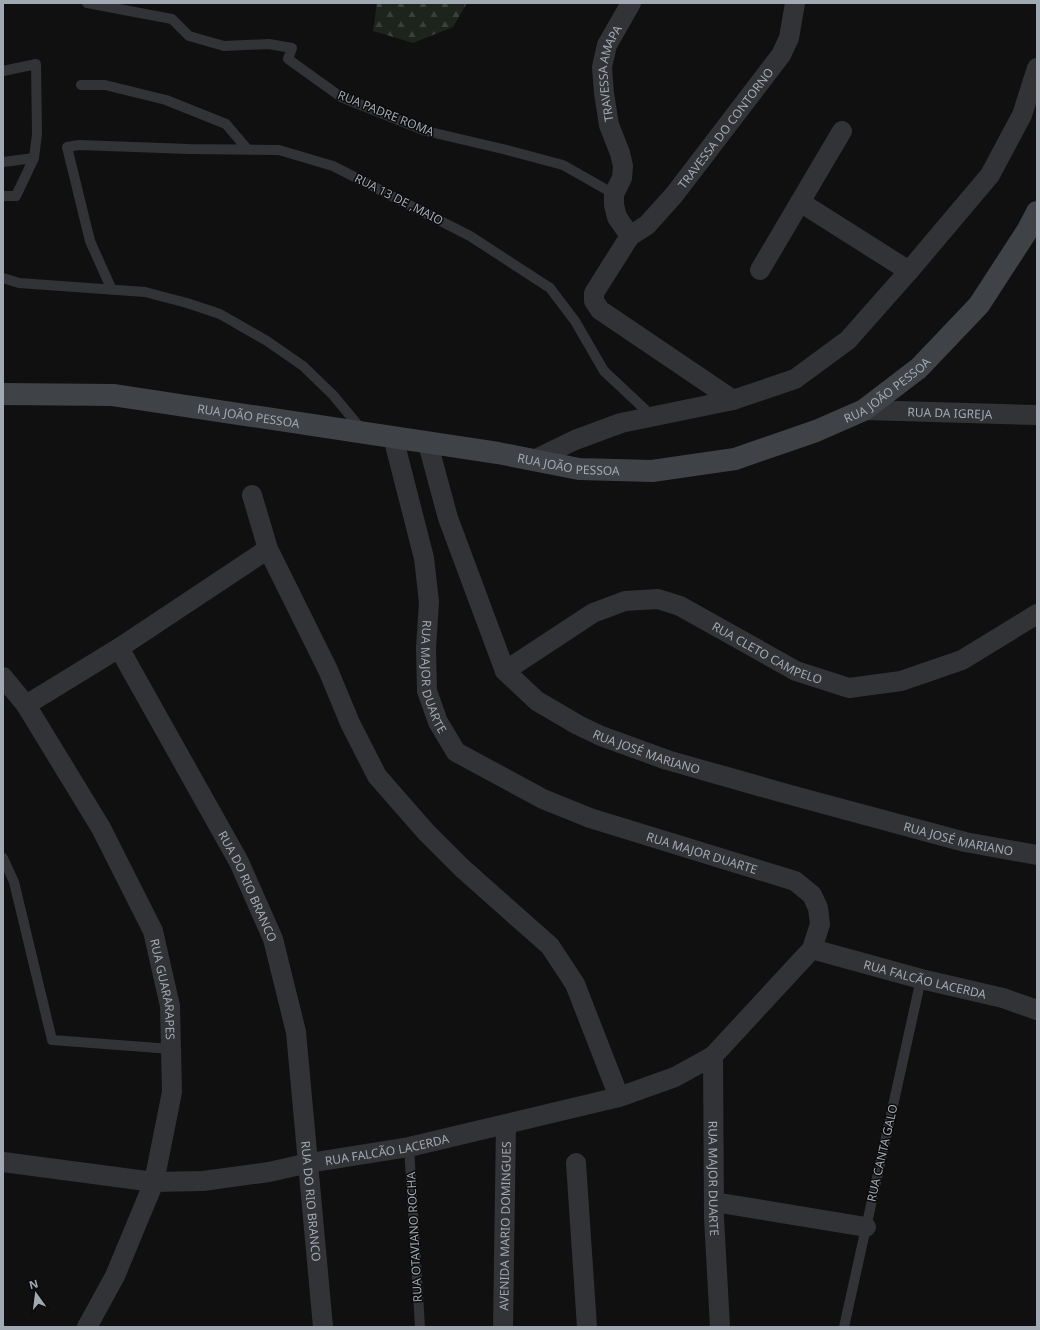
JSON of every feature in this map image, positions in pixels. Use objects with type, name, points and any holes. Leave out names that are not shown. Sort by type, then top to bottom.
[{"type":"main road","name":"RUA JOÃO PESSOA","points":[[3,394],[113,395],[393,437],[428,444],[498,453],[579,469],[652,471],[735,459],[816,431],[864,410],[919,368],[979,305],[1027,231],[1037,212]]},
{"type":"street","name":"TRAVESSA AMAPA","points":[[614,194],[622,178],[623,166],[620,153],[609,124],[602,67],[607,45],[631,3]]},
{"type":"street","name":"TRAVESSA DO CONTORNO","points":[[630,236],[647,225],[674,194],[781,55],[789,38],[796,3]]},
{"type":"street","points":[[534,460],[575,440],[621,424],[733,400],[795,379],[848,340],[909,271],[990,175],[1022,115],[1037,68]]},
{"type":"street","points":[[760,270],[842,131]]},
{"type":"street","points":[[614,194],[614,205],[617,217],[630,236],[594,293],[594,301],[600,310],[733,400]]},
{"type":"street","points":[[800,202],[909,271]]},
{"type":"street","name":"RUA DA IGREJA","points":[[864,410],[1037,415]]},
{"type":"street","name":"RUA MAJOR DUARTE","points":[[393,437],[424,565],[429,602],[426,648],[427,691],[438,722],[456,752],[543,799],[590,818],[795,881],[812,895],[818,908],[820,924],[812,949],[713,1056],[714,1202],[720,1327]]},
{"type":"street","name":"RUA JOSÉ MARIANO","points":[[428,444],[448,518],[505,671],[538,701],[578,725],[601,736],[667,760],[958,840],[1037,855]]},
{"type":"street","points":[[252,495],[268,549],[328,670],[350,723],[377,776],[426,832],[462,868],[550,946],[575,984],[619,1097]]},
{"type":"street","points":[[26,705],[119,648],[268,549]]},
{"type":"street","name":"RUA CLETO CAMPELO","points":[[505,671],[593,613],[625,601],[658,599],[680,606],[796,671],[849,688],[901,681],[962,660],[1037,614]]},
{"type":"street","name":"RUA DO RIO BRANCO","points":[[119,648],[239,862],[273,939],[296,1032],[323,1327]]},
{"type":"street","name":"RUA GUARARAPES","points":[[3,676],[26,705],[101,828],[154,931],[170,1006],[172,1092],[154,1182],[115,1276],[87,1327]]},
{"type":"street","name":"RUA FALCÃO LACERDA","points":[[812,949],[921,979],[1003,998],[1037,1010]]},
{"type":"street","name":"RUA FALCÃO LACERDA","points":[[3,1162],[154,1182],[204,1181],[269,1172],[308,1163],[409,1147],[619,1097],[675,1077],[713,1056]]},
{"type":"street","name":"AVENIDA MARIO DOMINGUES","points":[[503,1327],[506,1124]]},
{"type":"street","points":[[576,1162],[587,1327]]},
{"type":"street","points":[[714,1202],[866,1227]]},
{"type":"lane","name":"RUA PADRE ROMA","points":[[87,3],[172,19],[189,36],[224,46],[269,44],[292,48],[288,59],[340,97],[426,131],[564,165],[614,194]]},
{"type":"lane","points":[[3,71],[36,64],[37,134],[34,158],[16,196],[3,196]]},
{"type":"lane","points":[[81,85],[105,85],[166,100],[226,124],[248,150]]},
{"type":"lane","name":"RUA 13 DE ,MAIO","points":[[112,290],[90,241],[67,147],[79,144],[189,149],[279,150],[333,166],[470,236],[550,288],[575,321],[604,371],[653,417]]},
{"type":"lane","points":[[3,162],[34,158]]},
{"type":"lane","points":[[3,278],[19,283],[145,292],[188,303],[220,314],[266,341],[303,366],[333,395],[364,433]]},
{"type":"lane","points":[[3,858],[14,882],[52,1040],[171,1049]]},
{"type":"lane","name":"RUA CANTA GALO","points":[[844,1327],[921,979]]},
{"type":"lane","name":"RUA OTAVIANO ROCHA","points":[[409,1147],[420,1327]]},
{"type":"green space","points":[[377,3],[467,3],[453,27],[413,43],[373,31]]}]
